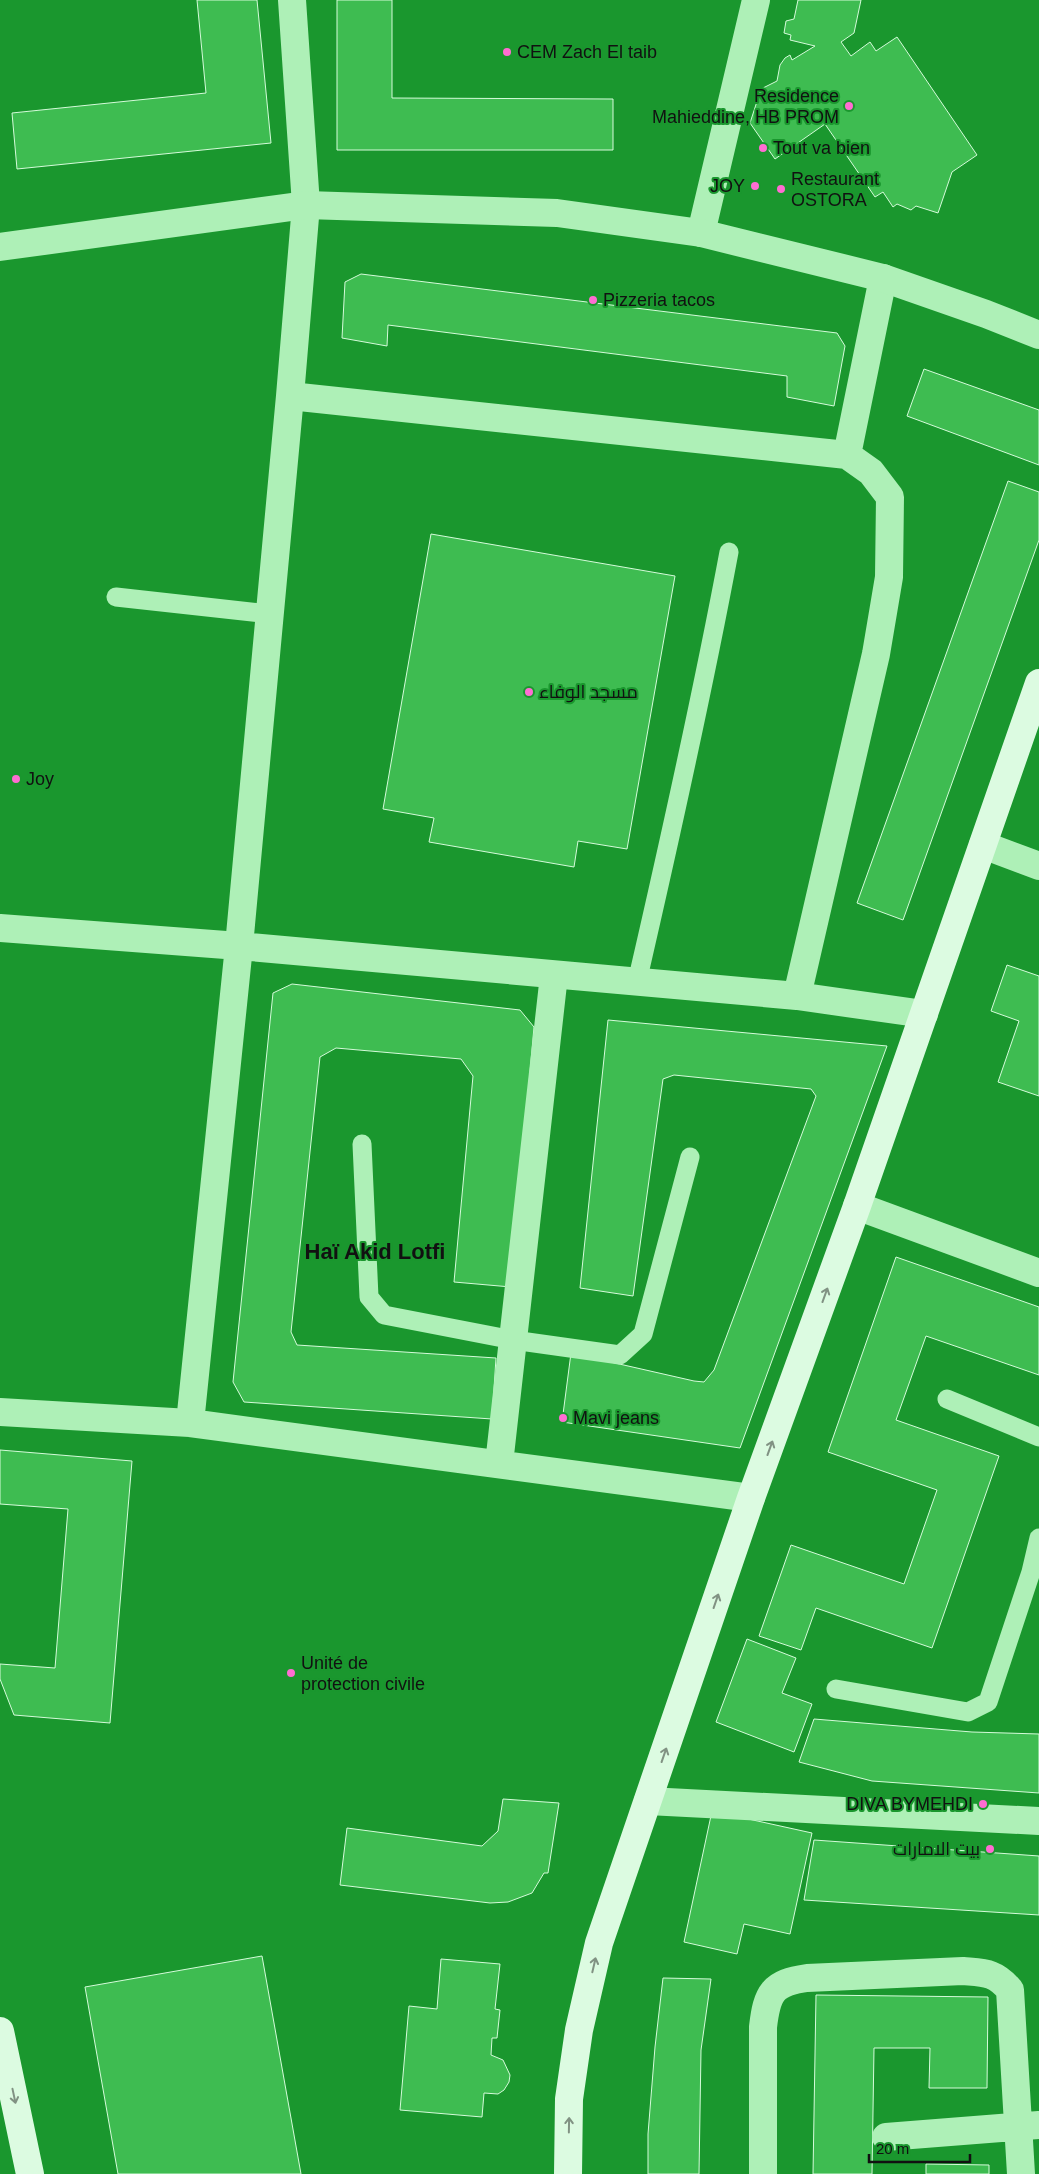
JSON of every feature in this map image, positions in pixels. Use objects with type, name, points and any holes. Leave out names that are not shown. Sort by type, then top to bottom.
[{"type":"main road","points":[[568,2174],[569,2099],[579,2030],[600,1943],[751,1498],[857,1206],[1039,683]]},
{"type":"main road","points":[[0,2031],[30,2174]]},
{"type":"street","points":[[190,1423],[239,946],[306,205],[292,0]]},
{"type":"street","points":[[702,233],[756,0]]},
{"type":"street","points":[[0,247],[306,205],[557,213],[702,233],[883,278],[1039,335]]},
{"type":"street","points":[[847,455],[883,278]]},
{"type":"street","points":[[290,396],[847,455],[871,472],[890,497],[888,578],[876,654],[797,996]]},
{"type":"street","points":[[983,845],[1039,866]]},
{"type":"street","points":[[0,928],[239,946],[797,996],[924,1014]]},
{"type":"street","points":[[499,1464],[554,975]]},
{"type":"street","points":[[857,1206],[1039,1273]]},
{"type":"street","points":[[0,1412],[190,1423],[751,1498]]},
{"type":"street","points":[[648,1801],[1039,1821]]},
{"type":"street","points":[[763,2174],[764,2020],[765,2005],[775,1989],[787,1981],[807,1978],[963,1972],[987,1973],[1001,1979],[1010,1990],[1029,2126],[1021,2174]]},
{"type":"street","points":[[886,2137],[1029,2126]]},
{"type":"lane","points":[[637,982],[678,802],[729,552]]},
{"type":"lane","points":[[116,597],[270,614]]},
{"type":"lane","points":[[362,1144],[369,1296],[384,1315],[513,1340],[620,1355],[643,1334],[690,1157]]},
{"type":"lane","points":[[947,1399],[1039,1438]]},
{"type":"lane","points":[[836,1689],[968,1712],[988,1702],[1035,1573],[1039,1538]]},
{"type":"building","points":[[197,0],[257,0],[271,143],[17,169],[12,113],[206,93]]},
{"type":"building","points":[[337,0],[392,0],[392,98],[613,99],[613,150],[337,150]]},
{"type":"building","name":"Residence Mahieddine, HB PROM","points":[[798,0],[861,0],[854,33],[841,42],[851,56],[870,42],[876,51],[897,37],[977,155],[952,172],[938,213],[916,206],[911,210],[897,204],[893,207],[883,192],[875,197],[825,124],[775,159],[750,123],[761,89],[777,81],[780,65],[785,58],[790,55],[792,60],[815,46],[790,40],[791,35],[784,33],[786,21],[794,19]]},
{"type":"building","points":[[361,274],[837,333],[845,346],[834,406],[787,397],[787,376],[388,325],[387,346],[342,338],[345,282]]},
{"type":"building","points":[[924,369],[1039,410],[1039,465],[907,416]]},
{"type":"building","points":[[1008,481],[1039,492],[1039,540],[903,920],[857,903]]},
{"type":"building","name":"مسجد الوفاء","points":[[431,534],[675,576],[627,849],[578,841],[574,867],[429,842],[434,818],[383,809]]},
{"type":"building","points":[[1007,965],[1039,976],[1039,1096],[998,1082],[1019,1021],[991,1011]]},
{"type":"building","points":[[292,984],[520,1010],[534,1027],[511,1287],[454,1282],[473,1076],[461,1059],[336,1048],[320,1057],[291,1332],[297,1345],[496,1358],[492,1419],[244,1402],[233,1382],[273,993]]},
{"type":"building","points":[[608,1020],[887,1046],[740,1448],[562,1422],[571,1353],[704,1382],[714,1370],[816,1096],[811,1089],[674,1075],[663,1079],[633,1296],[580,1288]]},
{"type":"building","points":[[896,1257],[1039,1307],[1039,1375],[926,1336],[896,1420],[999,1456],[932,1648],[816,1608],[801,1650],[759,1636],[791,1545],[904,1584],[937,1490],[828,1452]]},
{"type":"building","points":[[0,1450],[132,1461],[110,1723],[14,1715],[0,1679],[0,1664],[55,1668],[68,1509],[0,1504]]},
{"type":"building","points":[[747,1639],[796,1658],[782,1693],[812,1704],[794,1752],[716,1722]]},
{"type":"building","points":[[814,1719],[972,1732],[1039,1734],[1039,1793],[872,1781],[799,1762]]},
{"type":"building","points":[[503,1799],[559,1803],[548,1873],[544,1873],[532,1893],[508,1902],[490,1903],[340,1885],[347,1828],[482,1846],[498,1831]]},
{"type":"building","points":[[712,1811],[812,1833],[790,1934],[744,1924],[737,1954],[684,1942]]},
{"type":"building","points":[[814,1840],[1039,1856],[1039,1915],[804,1900]]},
{"type":"building","points":[[262,1956],[301,2174],[118,2174],[85,1987]]},
{"type":"building","points":[[441,1959],[500,1964],[495,2009],[500,2010],[497,2038],[492,2038],[491,2055],[503,2060],[510,2075],[509,2082],[504,2090],[498,2094],[484,2093],[482,2117],[400,2110],[409,2006],[437,2009]]},
{"type":"building","points":[[663,1978],[711,1979],[701,2050],[699,2174],[648,2174],[648,2134]]},
{"type":"building","points":[[816,1995],[988,1997],[987,2088],[929,2088],[930,2048],[874,2048],[872,2174],[813,2174]]},
{"type":"building","points":[[926,2164],[989,2165],[989,2174],[926,2174]]},
{"type":"place","name":"CEM Zach El taib","points":[[507,52]]},
{"type":"place","name":"Residence Mahieddine, HB PROM","points":[[849,106]]},
{"type":"place","name":"Tout va bien","points":[[763,148]]},
{"type":"place","name":"JOY","points":[[755,186]]},
{"type":"place","name":"Restaurant OSTORA","points":[[781,189]]},
{"type":"place","name":"Pizzeria tacos","points":[[593,300]]},
{"type":"place","name":"مسجد الوفاء","points":[[529,692]]},
{"type":"place","name":"Joy","points":[[16,779]]},
{"type":"place","name":"Mavi jeans","points":[[563,1418]]},
{"type":"place","name":"Unité de protection civile","points":[[291,1673]]},
{"type":"place","name":"DIVA BYMEHDI","points":[[983,1804]]},
{"type":"place","name":"بيت الامارات","points":[[990,1849]]},
{"type":"district","name":"Haï Akid Lotfi","points":[[375,1251]]}]
